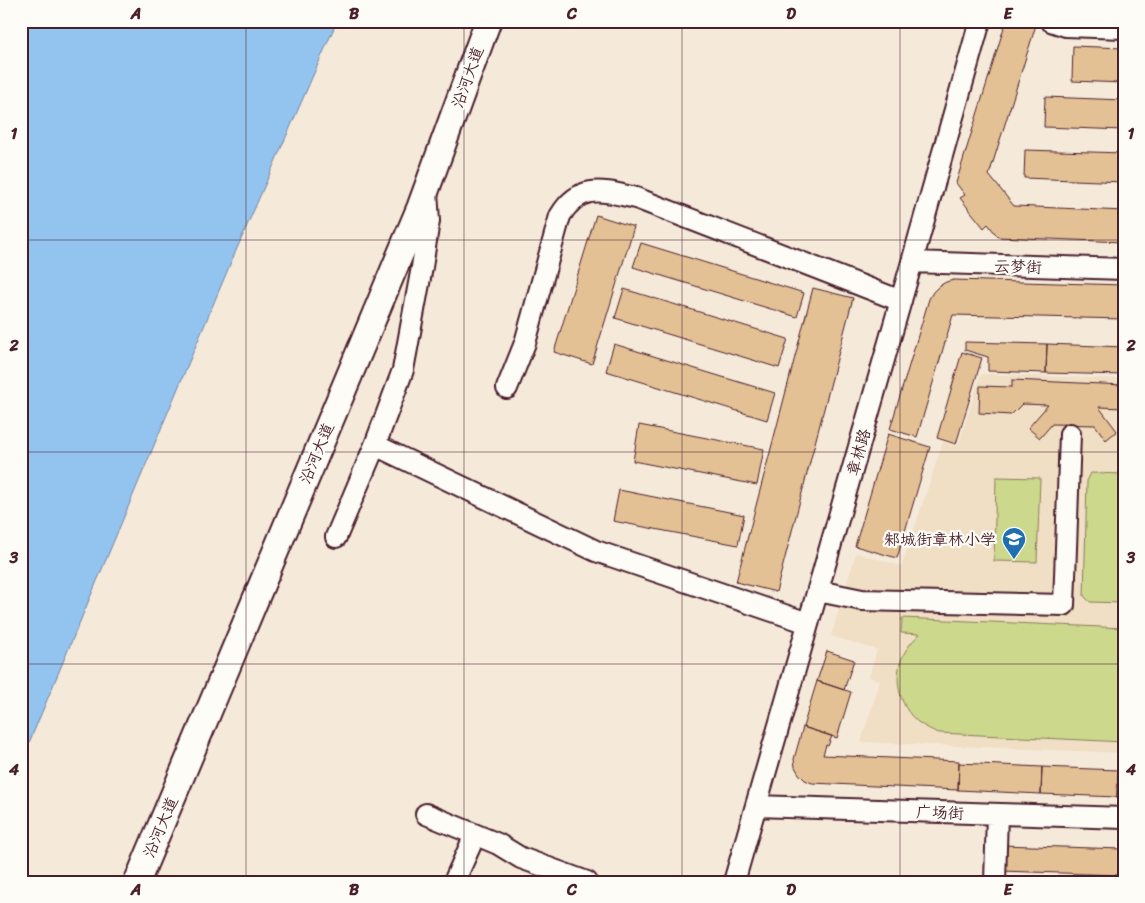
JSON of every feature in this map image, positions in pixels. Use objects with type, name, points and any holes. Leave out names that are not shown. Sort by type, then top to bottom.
[{"type":"main road","name":"沿河大道","points":[[137,882],[427,188],[488,21]]},
{"type":"street","name":"章林路","points":[[734,882],[980,21]]},
{"type":"street","points":[[1051,21],[1066,26],[1124,28]]},
{"type":"street","points":[[336,537],[375,445],[403,370],[429,221],[427,188]]},
{"type":"street","points":[[507,388],[525,343],[560,216],[572,201],[581,195],[592,192],[602,191],[636,198],[901,301]]},
{"type":"street","name":"云梦街","points":[[912,262],[1124,270]]},
{"type":"street","points":[[818,591],[862,600],[1064,605],[1070,434]]},
{"type":"street","points":[[375,445],[596,551],[808,624]]},
{"type":"street","name":"广场街","points":[[756,806],[1124,818]]},
{"type":"street","points":[[426,814],[498,844],[521,858],[586,882]]},
{"type":"street","points":[[995,882],[997,814]]},
{"type":"street","points":[[454,882],[475,835]]},
{"type":"shaded area","name":"邾城街章林小学","points":[[981,374],[1124,379],[1124,753],[861,742],[880,681],[869,677],[877,650],[831,636],[856,553],[902,566],[943,442],[958,446]]},
{"type":"green space","points":[[1091,473],[1124,474],[1124,603],[1090,602],[1084,596],[1087,481]]},
{"type":"green space","points":[[996,477],[1040,478],[1037,562],[994,561]]},
{"type":"green space","points":[[902,618],[1124,628],[1124,742],[939,733],[926,727],[911,715],[899,689],[898,680],[901,661],[908,647],[920,634],[901,633]]},
{"type":"water","points":[[21,21],[337,21],[231,262],[21,762]]},
{"type":"building","points":[[1006,21],[1025,21],[1036,25],[989,175],[1014,206],[1124,211],[1124,242],[998,237],[988,224],[984,228],[960,198],[965,195],[956,183]]},
{"type":"building","points":[[1073,46],[1124,48],[1124,83],[1072,81]]},
{"type":"building","points":[[1045,97],[1124,100],[1124,130],[1044,127]]},
{"type":"building","points":[[1025,150],[1124,153],[1124,182],[1024,178]]},
{"type":"building","points":[[596,215],[634,227],[592,364],[554,352]]},
{"type":"building","points":[[641,243],[804,293],[797,317],[633,267]]},
{"type":"building","points":[[954,280],[1124,285],[1124,319],[953,315],[917,437],[890,429],[929,299],[939,286]]},
{"type":"building","points":[[813,288],[853,298],[776,592],[736,582]]},
{"type":"building","points":[[624,289],[788,339],[779,368],[615,318]]},
{"type":"building","points":[[965,342],[1047,344],[1046,373],[988,371],[988,357],[965,350]]},
{"type":"building","points":[[614,344],[775,393],[767,420],[606,371]]},
{"type":"building","points":[[1047,344],[1124,347],[1124,375],[1046,373]]},
{"type":"building","points":[[962,352],[982,358],[956,444],[937,438]]},
{"type":"building","points":[[1012,380],[1124,385],[1124,408],[1099,407],[1117,431],[1106,440],[1095,425],[1052,424],[1040,438],[1028,428],[1048,405],[1022,404],[1011,415],[979,413],[980,386],[1012,387]]},
{"type":"building","points":[[639,425],[764,449],[757,485],[633,461]]},
{"type":"building","points":[[888,434],[930,447],[897,558],[855,546]]},
{"type":"building","points":[[619,490],[744,515],[738,545],[613,521]]},
{"type":"building","points":[[827,651],[854,660],[844,690],[817,681]]},
{"type":"building","points":[[817,681],[851,692],[837,738],[803,727]]},
{"type":"building","points":[[803,727],[832,736],[828,746],[826,745],[823,755],[959,761],[958,790],[812,783],[805,780],[795,767],[794,759]]},
{"type":"building","points":[[959,763],[1042,767],[1041,794],[958,790]]},
{"type":"building","points":[[1042,767],[1118,770],[1117,797],[1041,794]]},
{"type":"building","points":[[1118,770],[1124,770],[1124,797],[1117,797]]},
{"type":"building","points":[[1002,845],[1122,849],[1121,875],[1001,871]]},
{"type":"building","points":[[1122,849],[1124,849],[1124,882],[1121,882]]},
{"type":"place","name":"邾城街章林小学","points":[[1014,560]]}]
